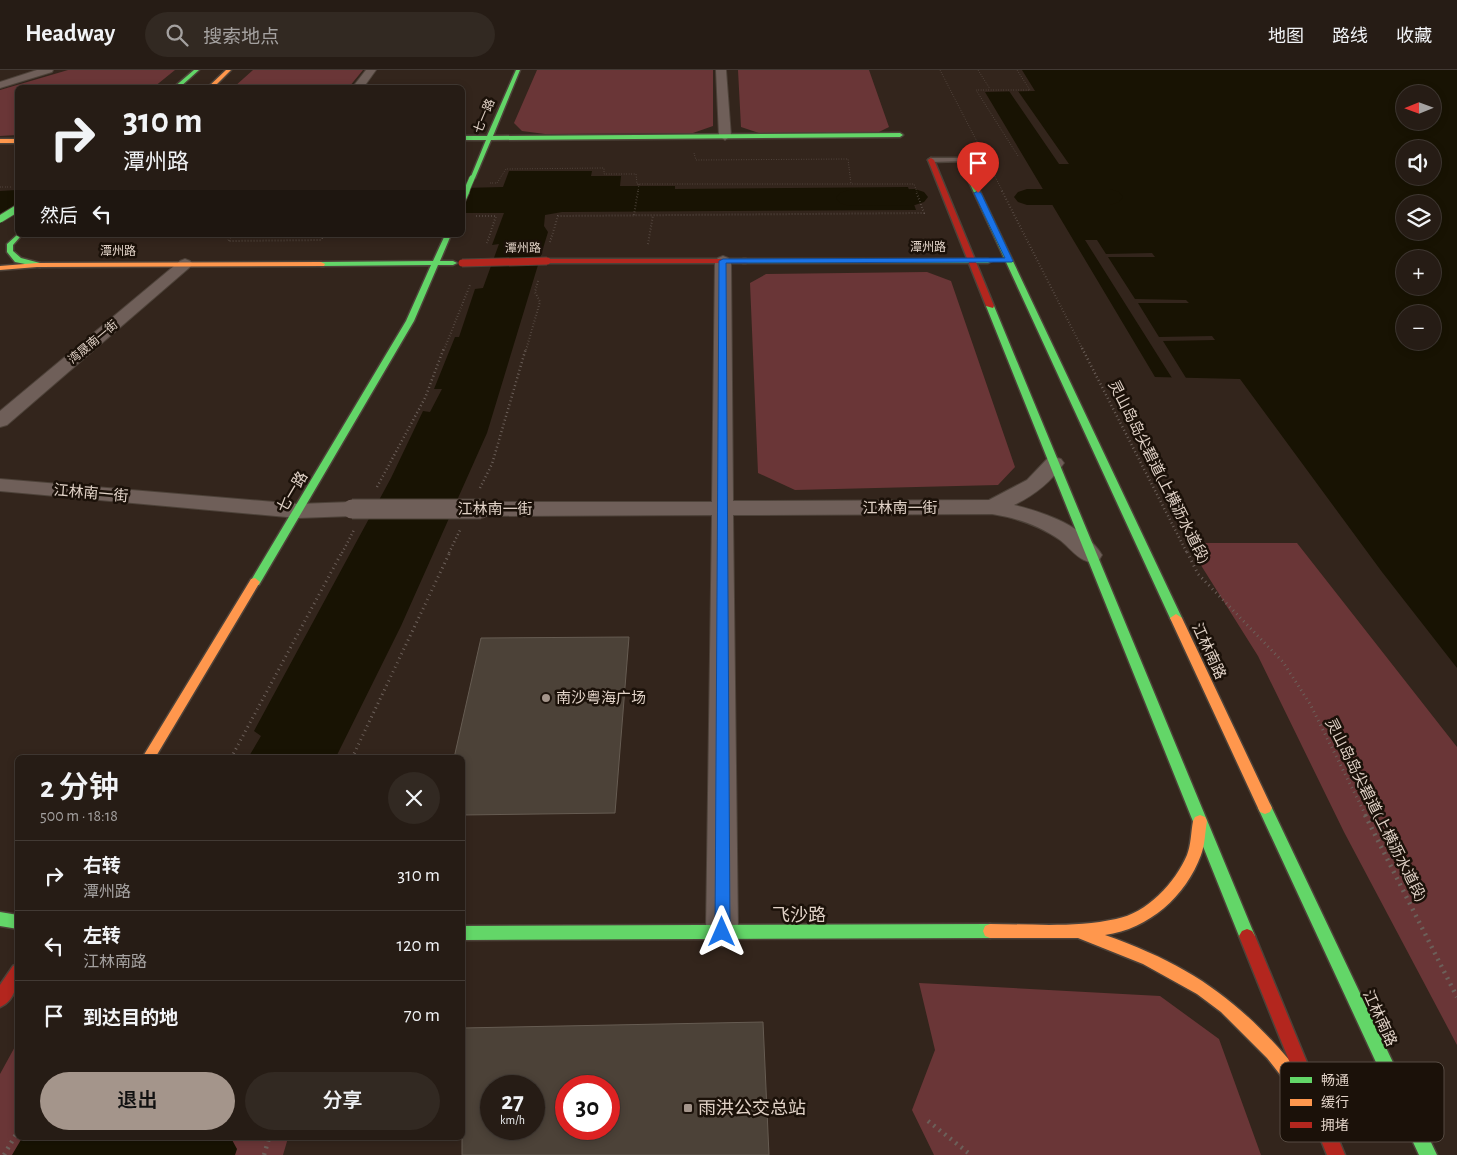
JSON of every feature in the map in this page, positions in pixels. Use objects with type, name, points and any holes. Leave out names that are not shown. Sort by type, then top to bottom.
[{"type":"street","points":[[0,84],[48,70]]},
{"type":"street","points":[[180,85],[197,70]]},
{"type":"street","points":[[212,85],[229,70]]},
{"type":"street","points":[[359,85],[371,70]]},
{"type":"street","name":"七一路","points":[[465,193],[518,70]]},
{"type":"street","points":[[721,70],[724,136]]},
{"type":"street","points":[[465,138],[900,135]]},
{"type":"street","points":[[0,141],[15,141]]},
{"type":"street","points":[[931,160],[1298,1062]]},
{"type":"street","name":"江林南路","points":[[962,160],[1384,1062]]},
{"type":"street","points":[[0,219],[15,210]]},
{"type":"street","points":[[0,248],[16,237]]},
{"type":"street","points":[[17,237],[10,244],[9,251],[13,258],[38,265]]},
{"type":"street","name":"七一路","points":[[150,755],[298,511],[410,321],[447,237]]},
{"type":"street","name":"潭州路","points":[[38,265],[547,261],[1009,261]]},
{"type":"street","points":[[722,932],[723,261]]},
{"type":"street","name":"湾晟南一街","points":[[0,421],[186,264]]},
{"type":"street","points":[[0,268],[38,265]]},
{"type":"street","points":[[992,507],[1024,492],[1046,474],[1054,463]]},
{"type":"street","name":"江林南一街","points":[[0,485],[298,511],[353,519],[480,500],[722,508],[992,507]]},
{"type":"street","points":[[992,507],[1018,512],[1044,521],[1071,536],[1091,555]]},
{"type":"street","points":[[1076,931],[1118,926],[1154,909],[1180,884],[1195,854],[1200,821]]},
{"type":"street","points":[[0,919],[15,922]]},
{"type":"street","points":[[1076,931],[1120,945],[1162,963],[1204,988],[1244,1020],[1282,1062]]},
{"type":"street","name":"飞沙路","points":[[465,933],[1076,931]]},
{"type":"street","points":[[0,999],[15,976]]},
{"type":"street","points":[[1329,1142],[1336,1155]]},
{"type":"street","points":[[1331,1142],[1336,1155]]},
{"type":"street","name":"江林南路","points":[[1422,1142],[1428,1155]]},
{"type":"lane","points":[[931,160],[962,160]]},
{"type":"path","name":"灵山岛岛尖碧道(上横沥水道段)","points":[[940,70],[1198,574],[1283,662],[1310,704],[1457,997]]},
{"type":"path","points":[[978,70],[990,90]]},
{"type":"path","points":[[1017,70],[1030,90],[976,90],[1018,156]]},
{"type":"path","points":[[692,136],[696,160],[848,159],[851,184]]},
{"type":"path","points":[[489,183],[497,183],[506,169],[604,168],[604,174],[636,174],[637,184],[639,184],[634,215]]},
{"type":"path","points":[[549,244],[558,216],[924,213],[914,184],[639,184]]},
{"type":"path","points":[[644,261],[653,215]]},
{"type":"path","points":[[471,216],[496,216],[485,246],[493,246]]},
{"type":"path","points":[[230,237],[228,240],[321,240],[323,237]]},
{"type":"path","points":[[480,500],[540,302],[535,292],[540,273]]},
{"type":"path","points":[[373,494],[424,398],[468,286],[474,285]]},
{"type":"path","points":[[233,755],[353,519]]},
{"type":"path","points":[[353,755],[462,526]]},
{"type":"path","points":[[928,1121],[971,1155]]},
{"type":"path","points":[[4,1155],[15,1136]]},
{"type":"path","points":[[264,1155],[268,1140]]},
{"type":"shaded area","points":[[68,70],[175,70],[156,85],[17,85]]},
{"type":"shaded area","points":[[253,70],[363,70],[351,85],[236,85]]},
{"type":"shaded area","points":[[537,70],[713,70],[713,126],[693,133],[545,134],[522,131],[514,123]]},
{"type":"shaded area","points":[[738,70],[869,70],[889,127],[879,132],[759,133],[741,127]]},
{"type":"shaded area","points":[[1022,70],[1457,70],[1457,668],[1382,572],[1240,379],[1155,377],[985,92],[1035,91]]},
{"type":"shaded area","points":[[15,86],[15,135],[0,136],[0,90]]},
{"type":"shaded area","points":[[509,171],[592,171],[591,176],[621,176],[620,186],[675,186],[675,189],[908,187],[916,210],[562,212],[545,215],[544,226],[548,232],[487,433],[401,626],[337,755],[250,755],[261,736],[254,731],[391,478],[423,411],[430,412],[442,389],[434,389],[455,337],[459,337],[475,289],[483,288],[499,244],[492,245],[504,213],[465,213],[465,188],[503,187]]},
{"type":"shaded area","points":[[15,190],[15,216],[0,216],[0,191]]},
{"type":"shaded area","points":[[927,272],[951,281],[1015,467],[998,485],[795,490],[758,473],[750,283],[766,274]]},
{"type":"shaded area","points":[[1187,543],[1297,543],[1457,747],[1457,1045],[1344,832],[1258,656]]},
{"type":"shaded area","points":[[919,983],[1160,996],[1219,1039],[1261,1155],[934,1155],[912,1110],[935,1050]]},
{"type":"shaded area","points":[[15,1047],[15,1140],[287,1140],[283,1155],[0,1155],[0,1074]]},
{"type":"shaded area","points":[[21,1140],[232,1140],[237,1149],[235,1155],[12,1155]]},
{"type":"pier","points":[[1009,91],[1018,91],[1069,164],[1059,164]]},
{"type":"pier","points":[[1085,240],[1097,240],[1106,254],[1152,253],[1155,257],[1108,257],[1135,299],[1186,300],[1189,303],[1138,303],[1159,337],[1212,336],[1215,340],[1163,341],[1186,378],[1172,378]]},
{"type":"building","name":"南沙粤海广场","points":[[629,637],[615,813],[465,815],[465,755],[455,755],[481,638]]},
{"type":"building","name":"雨洪公交总站","points":[[763,1022],[769,1155],[462,1155],[462,1140],[465,1140],[465,1028]]},
{"type":"waterway","points":[[849,198],[915,197]]},
{"type":"waterway","points":[[1027,197],[1110,197]]},
{"type":"traffic: fast","points":[[179,85],[197,70]]},
{"type":"traffic: fast","points":[[472,178],[518,70]]},
{"type":"traffic: fast","points":[[465,138],[900,135]]},
{"type":"traffic: fast","points":[[962,160],[1176,618]]},
{"type":"traffic: fast","points":[[465,193],[472,178]]},
{"type":"traffic: fast","points":[[0,219],[15,210]]},
{"type":"traffic: fast","points":[[17,237],[10,244],[9,251],[18,260],[37,265]]},
{"type":"traffic: fast","points":[[255,582],[410,321],[447,237]]},
{"type":"traffic: fast","points":[[746,261],[988,261]]},
{"type":"traffic: fast","points":[[321,264],[453,263]]},
{"type":"traffic: fast","points":[[990,306],[1247,936]]},
{"type":"traffic: fast","points":[[1265,808],[1384,1062]]},
{"type":"traffic: fast","points":[[0,919],[15,922]]},
{"type":"traffic: fast","points":[[465,933],[990,931]]},
{"type":"traffic: fast","points":[[1422,1142],[1428,1155]]},
{"type":"traffic: slow","points":[[212,85],[229,70]]},
{"type":"traffic: slow","points":[[0,141],[15,141]]},
{"type":"traffic: slow","points":[[0,268],[37,265],[321,264]]},
{"type":"traffic: slow","points":[[150,755],[255,582]]},
{"type":"traffic: slow","points":[[1176,618],[1265,808]]},
{"type":"traffic: slow","points":[[990,931],[1076,931],[1119,926],[1154,909],[1179,884],[1195,854],[1200,821]]},
{"type":"traffic: slow","points":[[1084,934],[1148,959],[1202,989],[1250,1028],[1280,1062]]},
{"type":"traffic: jam","points":[[931,160],[990,306]]},
{"type":"traffic: jam","points":[[547,261],[746,261]]},
{"type":"traffic: jam","points":[[462,263],[547,261]]},
{"type":"traffic: jam","points":[[1247,936],[1298,1062]]},
{"type":"traffic: jam","points":[[0,999],[15,976]]},
{"type":"traffic: jam","points":[[1331,1142],[1336,1155]]},
{"type":"place","name":"南沙粤海广场","points":[[546,698]]},
{"type":"place","name":"雨洪公交总站","points":[[688,1108]]},
{"type":"route","points":[[722,932],[723,261],[1009,261],[978,193]]}]
